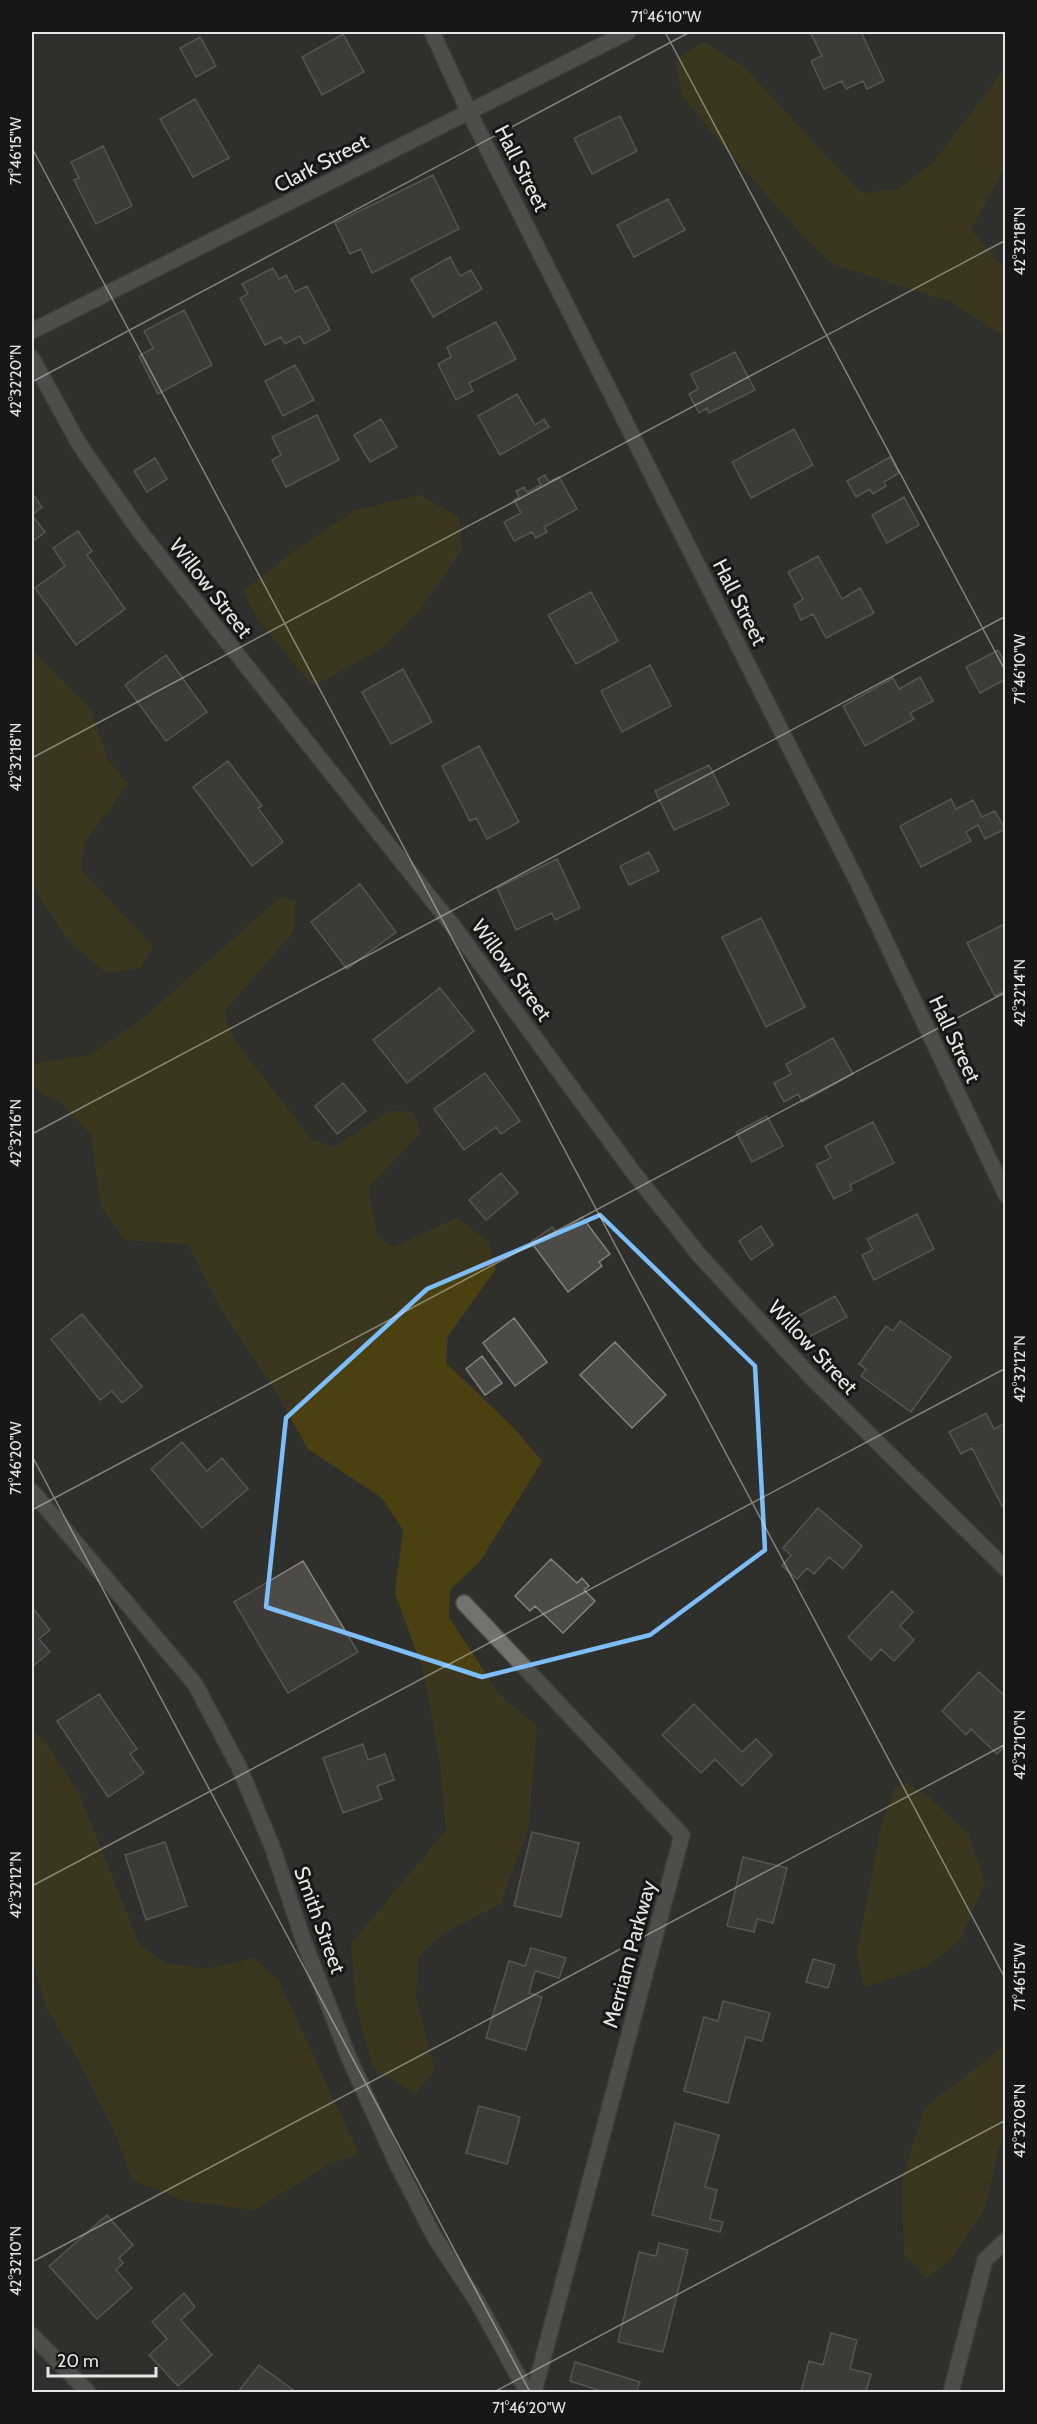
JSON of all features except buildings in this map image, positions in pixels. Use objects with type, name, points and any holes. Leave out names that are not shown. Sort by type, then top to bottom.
[{"type":"street","name":"Hall Street","points":[[432,32],[470,112],[858,883],[1005,1195]]},
{"type":"street","name":"Clark Street","points":[[32,331],[628,32]]},
{"type":"street","name":"Willow Street","points":[[32,358],[79,444],[141,533],[456,930],[633,1172],[700,1256],[809,1375],[1005,1569]]},
{"type":"street","name":"Smith Street","points":[[32,1491],[195,1684],[239,1767],[272,1846],[304,1942],[349,2058],[395,2160],[434,2236],[478,2303],[527,2392]]},
{"type":"street","name":"Merriam Parkway","points":[[464,1603],[682,1835],[534,2392]]},
{"type":"street","points":[[951,2392],[985,2260],[1005,2240]]},
{"type":"street","points":[[32,2335],[88,2392]]},
{"type":"highlighted area","points":[[600,1215],[755,1366],[765,1550],[650,1635],[482,1677],[266,1607],[286,1418],[427,1289]]},
{"type":"shaded area","points":[[704,42],[743,66],[861,193],[898,189],[932,164],[1005,68],[1005,166],[971,230],[1005,269],[1005,336],[951,302],[833,264],[803,236],[719,141],[681,94],[676,59]]},
{"type":"shaded area","points":[[419,495],[459,517],[462,549],[419,611],[381,649],[313,686],[258,620],[243,591],[298,548],[354,511]]},
{"type":"shaded area","points":[[32,647],[41,660],[91,709],[108,760],[128,784],[85,841],[81,870],[153,946],[141,968],[106,973],[68,940],[32,885]]},
{"type":"shaded area","points":[[281,897],[296,901],[294,931],[224,1012],[235,1041],[312,1140],[335,1147],[389,1111],[413,1112],[421,1132],[368,1188],[377,1235],[393,1247],[457,1218],[488,1241],[496,1269],[448,1336],[446,1363],[513,1427],[542,1461],[481,1560],[450,1590],[449,1617],[499,1694],[537,1727],[528,1830],[500,1904],[441,1935],[418,1957],[416,1999],[435,2070],[416,2093],[373,2069],[356,2004],[351,1944],[446,1830],[440,1763],[424,1673],[395,1593],[403,1530],[382,1498],[308,1449],[274,1388],[222,1311],[188,1244],[125,1240],[101,1207],[91,1135],[62,1103],[32,1089],[32,1064],[90,1055],[141,1020]]},
{"type":"shaded area","points":[[32,1730],[44,1740],[80,1796],[140,1946],[165,1963],[208,1969],[254,1958],[279,1981],[359,2154],[331,2163],[255,2210],[185,2201],[132,2180],[114,2130],[81,2064],[46,2008],[32,1956]]},
{"type":"shaded area","points":[[906,1782],[929,1797],[968,1834],[985,1882],[961,1939],[927,1966],[864,1987],[857,1953],[881,1826],[895,1788]]},
{"type":"shaded area","points":[[1005,2046],[1005,2135],[998,2150],[986,2206],[952,2258],[926,2278],[904,2254],[902,2179],[925,2107]]}]
